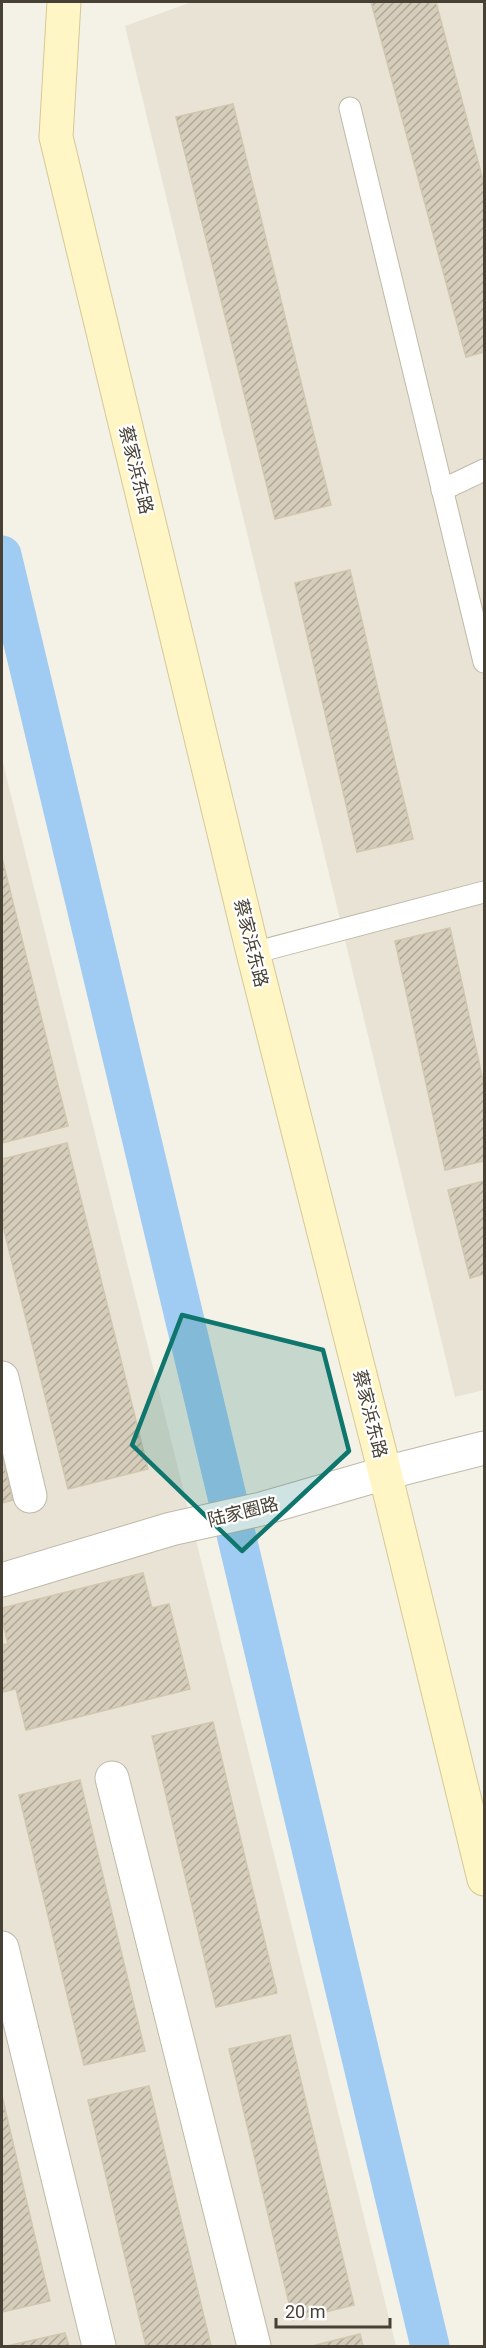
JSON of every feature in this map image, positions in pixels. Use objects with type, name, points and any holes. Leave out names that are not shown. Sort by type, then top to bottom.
[{"type":"street","name":"蔡家浜东路","points":[[64,2],[56,137],[253,953],[385,1473],[484,1879]]},
{"type":"street","points":[[2,1378],[30,1496]]},
{"type":"street","name":"陆家圈路","points":[[2,1580],[171,1529],[261,1509],[385,1473],[484,1448]]},
{"type":"street","points":[[112,1778],[254,2346]]},
{"type":"street","points":[[2,1948],[99,2346]]},
{"type":"lane","points":[[350,108],[484,662]]},
{"type":"lane","points":[[442,490],[484,470]]},
{"type":"lane","points":[[253,953],[484,892]]},
{"type":"highlighted area","points":[[182,1315],[323,1350],[349,1451],[242,1551],[132,1445]]},
{"type":"shaded area","points":[[192,2],[484,2],[484,1390],[455,1397],[125,26]]},
{"type":"shaded area","points":[[2,759],[396,2346],[2,2346]]},
{"type":"building","points":[[371,2],[436,2],[484,184],[484,352],[466,357]]},
{"type":"building","points":[[233,104],[331,505],[275,519],[176,117]]},
{"type":"building","points":[[350,570],[413,839],[357,852],[295,583]]},
{"type":"building","points":[[2,858],[68,1126],[2,1143]]},
{"type":"building","points":[[450,928],[484,1085],[484,1161],[445,1170],[395,941]]},
{"type":"building","points":[[67,1143],[148,1469],[68,1489],[2,1222],[2,1159]]},
{"type":"building","points":[[484,1181],[484,1274],[470,1278],[448,1190]]},
{"type":"building","points":[[2,1456],[13,1500],[2,1503]]},
{"type":"building","points":[[143,1573],[152,1608],[169,1604],[190,1689],[26,1730],[16,1689],[2,1692],[2,1645],[8,1644],[2,1619],[2,1608]]},
{"type":"building","points":[[213,1722],[277,1993],[216,2007],[152,1736]]},
{"type":"building","points":[[80,1780],[145,2051],[84,2065],[19,1795]]},
{"type":"building","points":[[290,2035],[354,2305],[293,2320],[229,2049]]},
{"type":"building","points":[[149,2086],[211,2346],[146,2346],[88,2100]]},
{"type":"building","points":[[2,2096],[50,2301],[2,2312]]},
{"type":"building","points":[[65,2333],[69,2346],[7,2346]]},
{"type":"building","points":[[360,2334],[363,2346],[312,2346]]},
{"type":"waterway","points":[[2,555],[430,2346]]}]
